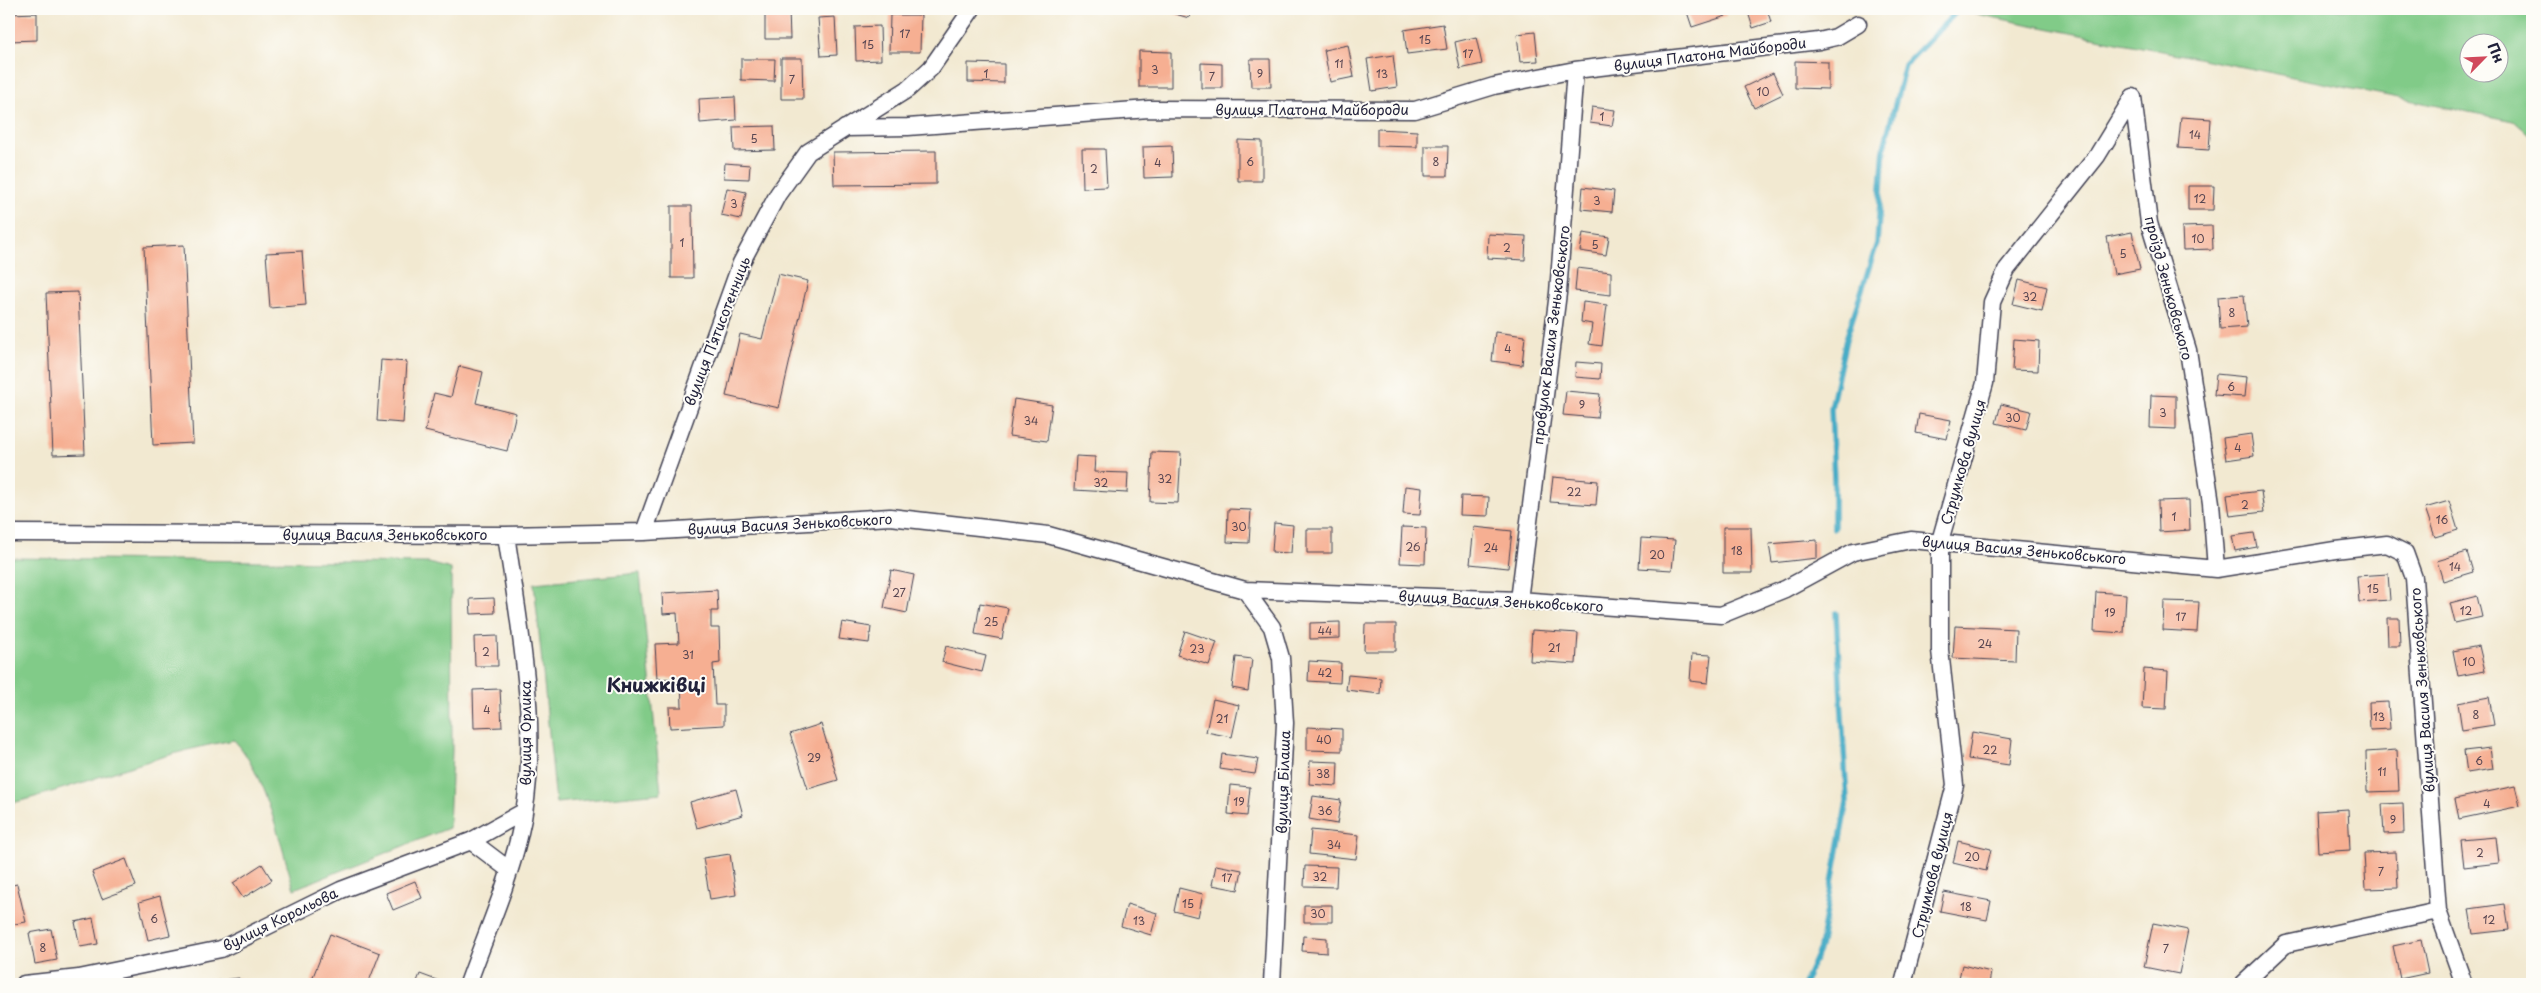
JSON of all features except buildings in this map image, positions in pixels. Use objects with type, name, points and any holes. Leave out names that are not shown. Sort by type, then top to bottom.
[{"type":"street","name":"вулиця Пʼятисотенниць","points":[[644,532],[741,263],[778,194],[808,152],[908,89],[931,68],[972,9]]},
{"type":"street","name":"вулиця Платона Майбороди","points":[[845,128],[908,127],[1149,109],[1415,110],[1494,86],[1575,70],[1819,42],[1836,37],[1858,24]]},
{"type":"street","name":"провулок Василя Зеньковського","points":[[1519,600],[1558,293],[1575,70]]},
{"type":"street","name":"Струмкова вулиця","points":[[1903,984],[1955,785],[1940,650],[1940,541],[1985,383],[1992,302],[2007,269],[2097,156],[2133,97]]},
{"type":"street","name":"проїзд Зеньковського","points":[[2133,97],[2149,223],[2188,350],[2211,503],[2216,569]]},
{"type":"street","name":"вулиця Василя Зеньковського","points":[[9,533],[506,535],[644,532],[890,517],[1048,535],[1245,590],[1519,600],[1721,615],[1785,588],[1853,552],[1911,540],[1940,541],[2216,569],[2335,550],[2387,544],[2406,553],[2414,578],[2438,911],[2464,984]]},
{"type":"street","name":"вулиця Орлика","points":[[468,984],[519,836],[528,774],[528,709],[520,631],[506,535]]},
{"type":"street","name":"вулиця Білаша","points":[[1245,590],[1272,627],[1281,658],[1285,714],[1283,799],[1272,984]]},
{"type":"street","name":"вулиця Корольова","points":[[24,984],[80,978],[221,949],[341,890],[471,841],[523,812]]},
{"type":"street","points":[[471,841],[508,869]]},
{"type":"street","points":[[2242,984],[2286,944],[2438,911]]},
{"type":"green space","points":[[1951,9],[2532,9],[2532,137],[2514,121]]},
{"type":"green space","points":[[9,558],[429,563],[451,569],[452,751],[449,828],[294,889],[271,810],[263,790],[255,771],[234,740],[177,753],[9,804]]},
{"type":"green space","points":[[640,573],[661,793],[556,803],[534,583]]},
{"type":"waterway","points":[[1834,528],[1831,408],[1846,339],[1877,243],[1884,148],[1905,65],[1959,9]]},
{"type":"waterway","points":[[1804,984],[1820,948],[1847,801],[1836,613]]},
{"type":"district","name":"Книжківці","points":[[656,684]]}]
